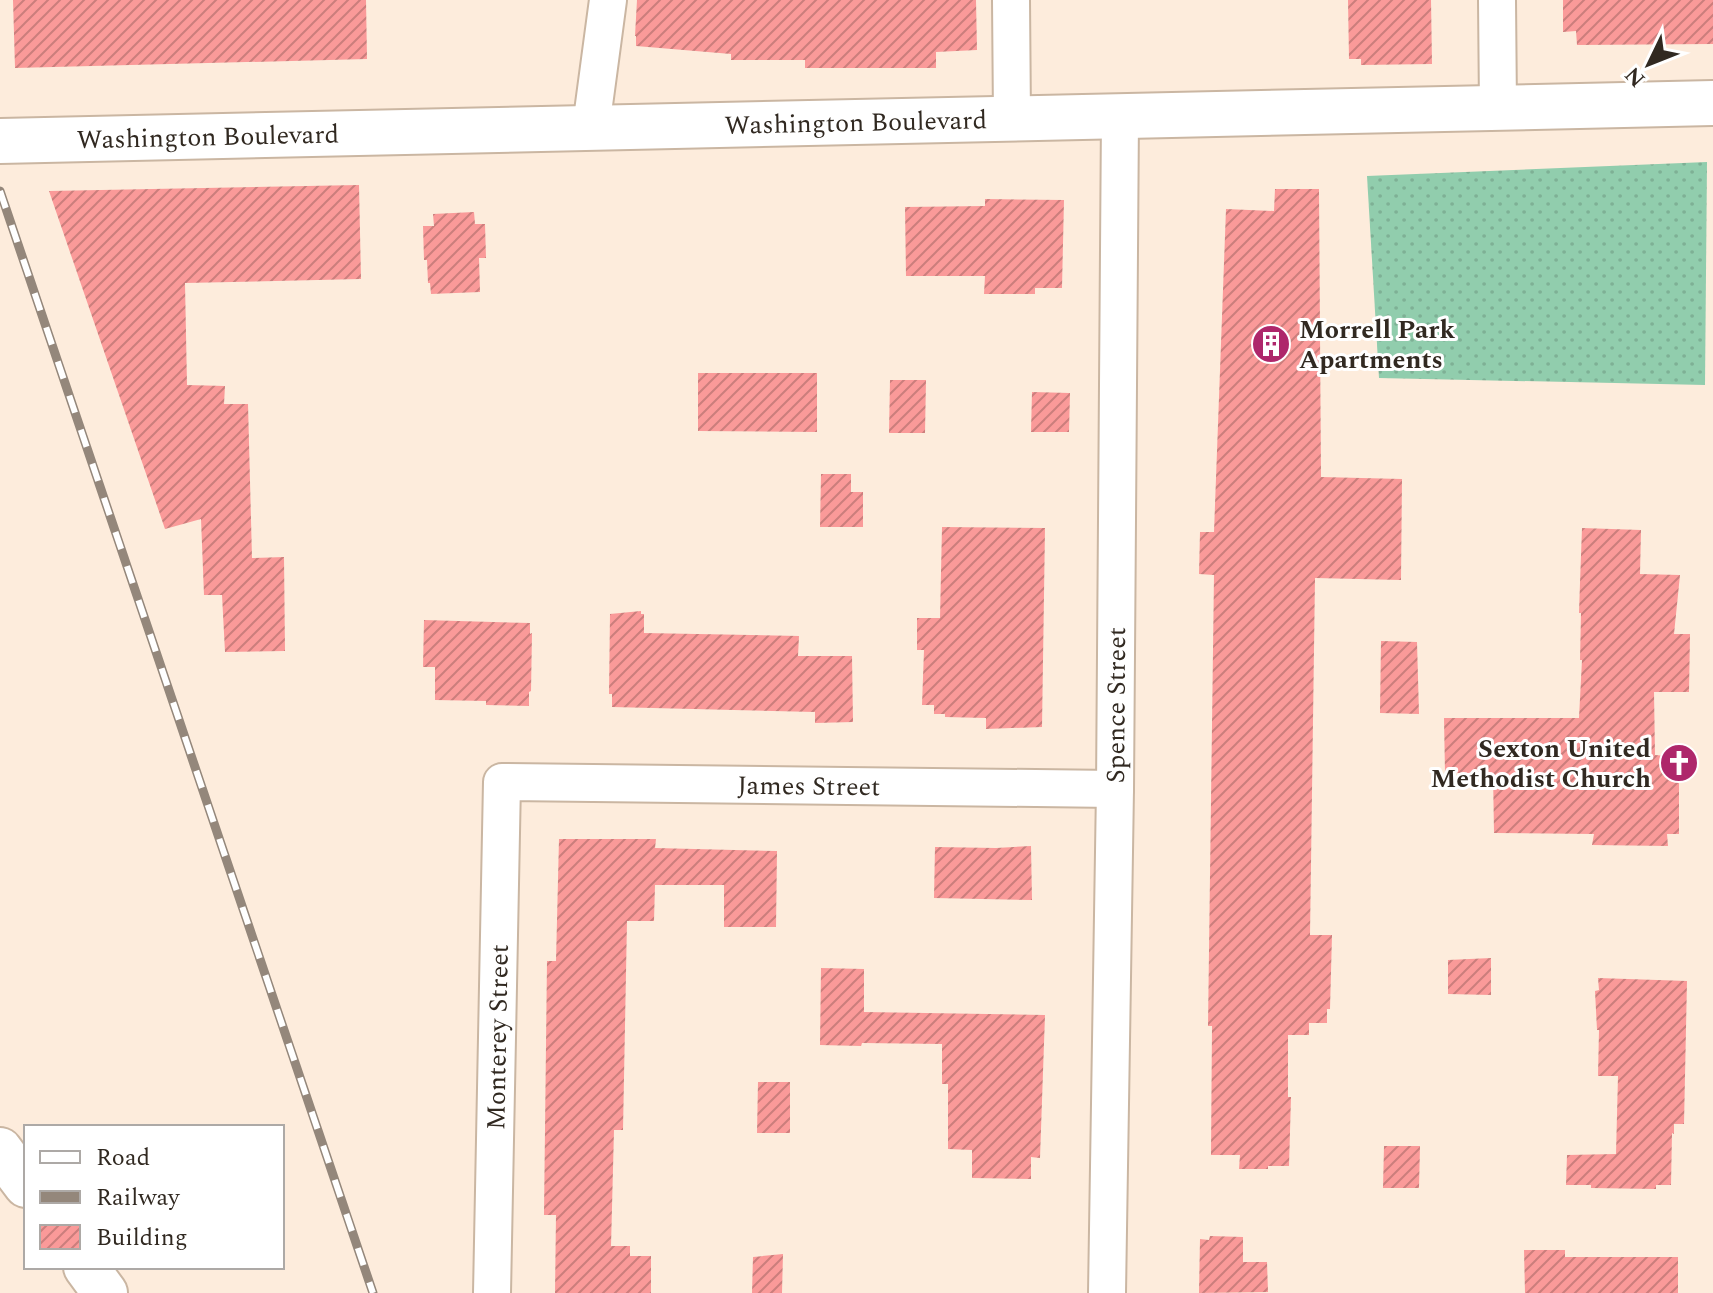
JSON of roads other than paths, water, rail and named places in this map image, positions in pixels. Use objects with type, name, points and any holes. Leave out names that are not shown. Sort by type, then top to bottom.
[{"type":"main road","name":"Washington Boulevard","points":[[0,141],[1713,103]]},
{"type":"main road","points":[[0,1150],[24,1182]]},
{"type":"main road","points":[[87,1269],[105,1293]]},
{"type":"street","points":[[591,127],[608,0]]},
{"type":"street","points":[[1011,0],[1012,118]]},
{"type":"street","points":[[1497,0],[1498,107]]},
{"type":"street","name":"Spence Street","points":[[1107,1293],[1115,789],[1120,116]]},
{"type":"street","name":"James Street","points":[[502,782],[1115,789]]},
{"type":"street","name":"Monterey Street","points":[[492,1293],[502,782]]},
{"type":"railway","points":[[0,191],[373,1293]]},
{"type":"place","name":"Morrell Park Apartments","points":[[1271,344]]},
{"type":"place","name":"Sexton United Methodist Church","points":[[1679,763]]}]
